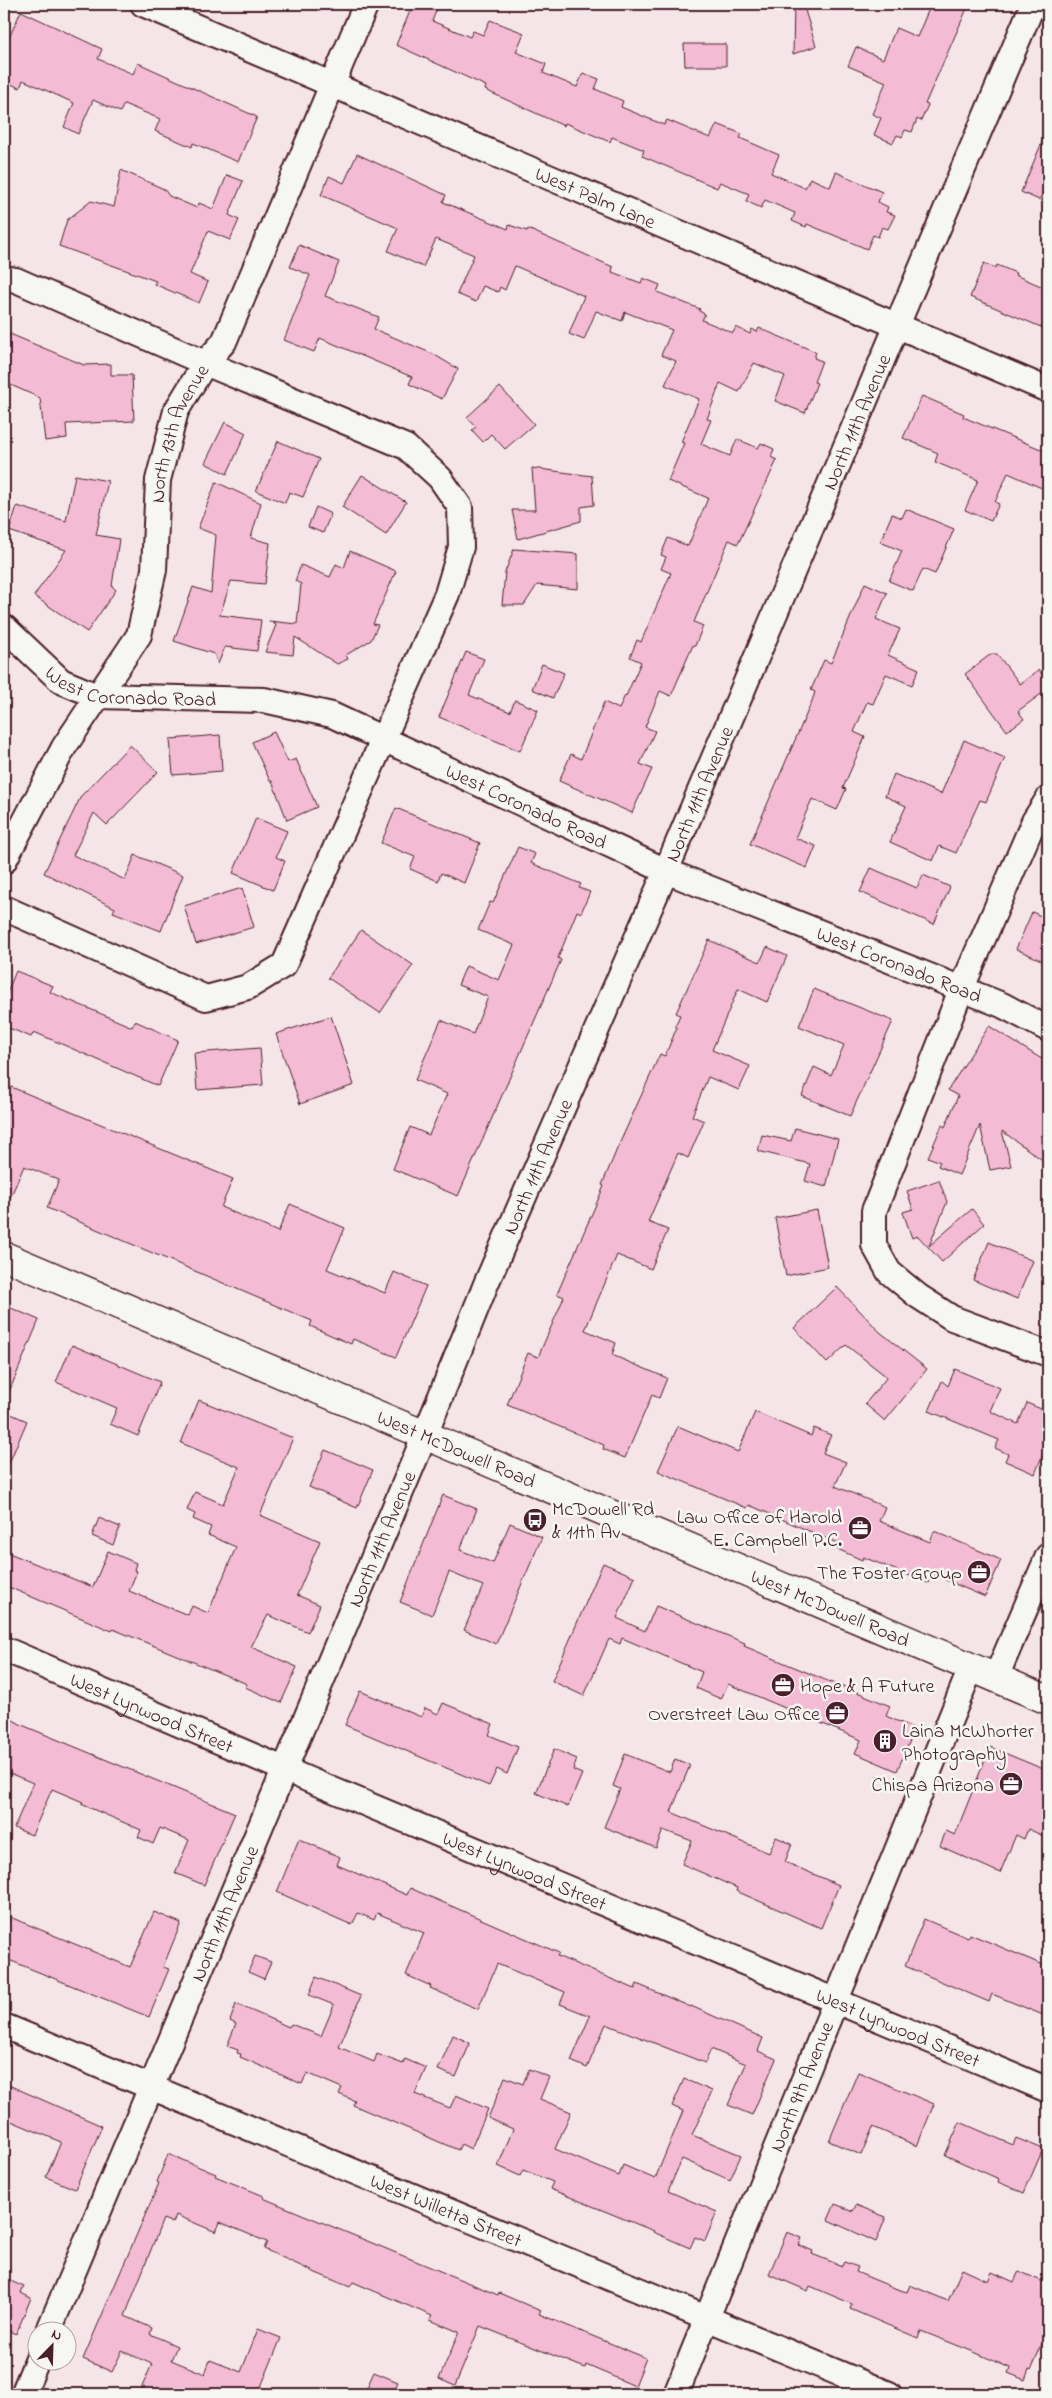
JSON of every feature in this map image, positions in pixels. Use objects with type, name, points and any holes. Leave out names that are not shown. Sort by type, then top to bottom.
[{"type":"main road","name":"West McDowell Road","points":[[4,1256],[1048,1700]]},
{"type":"street","name":"West Palm Lane","points":[[143,4],[1048,390]]},
{"type":"street","name":"North 13th Avenue","points":[[4,861],[64,747],[139,635],[154,570],[158,480],[176,411],[205,363],[224,342],[366,4]]},
{"type":"street","name":"North 11th Avenue","points":[[53,2320],[486,1284],[666,871],[1032,4]]},
{"type":"street","points":[[4,278],[16,280],[205,363],[406,447],[440,478],[460,507],[461,547],[447,594],[284,965],[248,987],[206,998],[4,908]]},
{"type":"street","name":"West Coronado Road","points":[[4,627],[61,681],[97,696],[264,700],[332,715],[666,871],[1002,1005],[1048,1029]]},
{"type":"street","points":[[1048,799],[1034,821],[961,990],[874,1211],[874,1245],[889,1272],[918,1296],[952,1318],[1048,1354]]},
{"type":"street","points":[[996,1678],[1048,1556]]},
{"type":"street","name":"West Lynwood Street","points":[[4,1649],[284,1769],[1048,2090]]},
{"type":"street","name":"North 9th Avenue","points":[[676,2394],[971,1668]]},
{"type":"street","name":"West Willetta Street","points":[[4,2026],[889,2394]]},
{"type":"street","points":[[23,2394],[33,2370]]},
{"type":"building","points":[[413,4],[439,4],[432,21],[470,37],[473,31],[483,35],[490,20],[524,33],[516,52],[546,64],[543,73],[577,87],[583,73],[599,79],[595,89],[623,101],[621,107],[664,125],[667,120],[710,138],[717,124],[742,134],[740,138],[779,155],[771,173],[805,188],[810,178],[830,187],[836,172],[882,192],[878,202],[888,207],[886,212],[895,215],[888,229],[882,227],[878,237],[873,235],[867,249],[807,224],[806,227],[792,221],[795,213],[765,200],[761,208],[746,201],[749,194],[720,182],[717,188],[642,156],[644,150],[612,137],[610,142],[565,123],[564,126],[485,90],[486,86],[396,45]]},
{"type":"building","points":[[794,4],[803,4],[816,46],[793,54]]},
{"type":"building","points":[[931,4],[969,4],[925,104],[928,105],[921,121],[917,119],[912,132],[905,130],[902,137],[897,135],[893,143],[874,135],[881,118],[872,114],[886,82],[848,66],[856,47],[883,59],[896,28],[917,37]]},
{"type":"building","points":[[21,11],[102,49],[98,59],[133,74],[138,63],[257,117],[238,162],[193,143],[192,147],[155,131],[160,119],[124,104],[120,112],[93,100],[78,134],[64,127],[74,103],[23,80],[20,88],[4,81],[4,49]]},
{"type":"building","points":[[684,44],[726,44],[726,66],[685,66]]},
{"type":"building","points":[[1048,128],[1048,195],[1043,193],[1039,200],[1021,192]]},
{"type":"building","points":[[357,154],[446,195],[443,202],[508,229],[509,225],[527,231],[528,229],[613,267],[612,272],[641,283],[643,278],[660,285],[657,292],[700,309],[699,311],[705,314],[702,320],[733,333],[736,327],[750,334],[752,329],[757,332],[759,328],[816,352],[814,358],[822,361],[814,382],[817,383],[805,413],[775,401],[785,376],[754,363],[739,392],[720,383],[707,419],[711,420],[701,444],[730,456],[737,439],[758,448],[761,443],[774,449],[771,457],[777,460],[738,544],[729,540],[694,622],[703,626],[671,696],[660,691],[645,727],[655,731],[640,764],[652,769],[632,813],[559,781],[571,754],[581,759],[604,702],[619,709],[626,696],[641,662],[630,657],[637,640],[641,642],[671,573],[661,569],[666,557],[661,555],[668,538],[688,546],[708,498],[668,481],[684,443],[681,442],[699,399],[665,385],[676,361],[661,355],[672,330],[625,312],[622,321],[596,311],[584,340],[569,334],[584,296],[515,266],[505,290],[500,287],[498,292],[483,286],[476,302],[457,294],[474,255],[436,239],[423,267],[388,251],[398,228],[321,195],[329,176],[344,183]]},
{"type":"building","points":[[121,170],[164,189],[169,196],[197,208],[199,203],[213,209],[227,175],[243,181],[229,215],[239,220],[230,240],[208,231],[190,274],[208,282],[199,303],[154,284],[156,281],[59,246],[67,220],[91,201],[114,207]]},
{"type":"building","points":[[299,245],[339,262],[325,296],[379,317],[374,329],[433,354],[458,369],[442,399],[409,384],[412,377],[320,338],[314,352],[284,340],[310,275],[290,267]]},
{"type":"building","points":[[984,263],[995,268],[997,265],[1048,289],[1048,330],[970,297]]},
{"type":"building","points":[[10,334],[84,365],[111,364],[111,375],[132,375],[134,421],[66,424],[67,438],[45,441],[40,398],[4,382],[4,348]]},
{"type":"building","points":[[500,387],[534,424],[505,449],[491,434],[483,442],[472,430],[476,427],[467,417]]},
{"type":"building","points":[[922,396],[964,414],[963,417],[1048,452],[1048,479],[1044,489],[1008,473],[995,502],[999,504],[991,521],[965,510],[978,480],[935,462],[938,453],[903,438]]},
{"type":"building","points":[[225,422],[246,433],[227,474],[205,463]]},
{"type":"building","points":[[278,441],[319,459],[303,497],[289,492],[285,503],[256,491]]},
{"type":"building","points":[[532,468],[592,476],[594,505],[581,507],[581,521],[518,539],[512,510],[535,510]]},
{"type":"building","points":[[75,475],[108,481],[96,535],[119,539],[112,586],[116,590],[87,632],[34,596],[66,550],[9,531],[17,506],[66,521]]},
{"type":"building","points":[[362,475],[406,502],[386,535],[342,507]]},
{"type":"building","points":[[216,482],[261,503],[251,538],[270,543],[265,584],[231,581],[220,615],[261,620],[257,651],[225,647],[218,664],[214,654],[174,641],[193,587],[211,593],[216,535],[198,528]]},
{"type":"building","points":[[316,507],[331,514],[323,533],[308,527]]},
{"type":"building","points":[[906,509],[954,529],[935,574],[923,569],[913,591],[889,581],[902,551],[880,542],[892,514],[902,518]]},
{"type":"building","points":[[514,549],[578,554],[578,589],[537,585],[524,605],[502,605],[505,572]]},
{"type":"building","points":[[350,551],[396,571],[373,624],[378,625],[371,640],[346,655],[348,659],[337,664],[295,637],[293,655],[265,652],[276,625],[269,621],[297,624],[301,584],[295,581],[301,565],[330,577],[336,564],[344,568]]},
{"type":"building","points":[[865,583],[887,593],[876,619],[900,629],[888,655],[919,669],[912,685],[886,674],[873,704],[867,702],[854,732],[865,737],[843,788],[846,789],[837,810],[812,799],[795,838],[816,846],[807,868],[750,844],[812,701],[815,692],[811,690],[824,660],[831,663]]},
{"type":"building","points":[[466,652],[484,659],[469,695],[510,712],[515,700],[538,710],[520,751],[439,717]]},
{"type":"building","points":[[991,654],[997,654],[1020,684],[1039,670],[1048,682],[1048,689],[1018,711],[1024,719],[1007,731],[965,674]]},
{"type":"building","points":[[542,664],[564,673],[553,698],[532,689]]},
{"type":"building","points":[[274,732],[288,762],[296,759],[317,807],[287,820],[272,781],[270,781],[252,742]]},
{"type":"building","points":[[220,735],[222,771],[173,775],[170,739]]},
{"type":"building","points":[[964,740],[1005,758],[986,802],[980,800],[956,853],[939,846],[933,861],[890,842],[906,806],[885,796],[894,774],[941,794]]},
{"type":"building","points":[[130,745],[158,772],[107,825],[94,813],[73,855],[125,880],[135,855],[183,875],[161,931],[113,912],[115,908],[44,873],[81,796]]},
{"type":"building","points":[[396,808],[480,843],[464,883],[441,873],[438,881],[410,869],[415,857],[381,843]]},
{"type":"building","points":[[256,818],[287,831],[276,857],[285,861],[273,890],[233,873]]},
{"type":"building","points":[[518,847],[535,854],[531,863],[581,884],[579,888],[590,892],[581,913],[577,911],[558,958],[561,960],[458,1196],[393,1169],[410,1127],[429,1135],[447,1094],[415,1080],[441,1020],[473,1034],[488,997],[458,985],[466,966],[499,980],[514,945],[478,930],[490,902],[493,903]]},
{"type":"building","points":[[871,868],[917,888],[923,875],[950,887],[934,924],[860,892]]},
{"type":"building","points":[[242,888],[254,927],[196,944],[184,906]]},
{"type":"building","points":[[1032,912],[1048,919],[1048,963],[1016,949]]},
{"type":"building","points":[[361,930],[413,965],[380,1013],[328,978]]},
{"type":"building","points":[[709,940],[760,962],[767,947],[787,956],[767,1002],[738,989],[712,1050],[750,1066],[739,1090],[708,1077],[692,1116],[704,1121],[688,1158],[678,1153],[648,1222],[668,1230],[651,1269],[617,1255],[585,1330],[616,1343],[612,1355],[667,1378],[659,1398],[652,1395],[625,1458],[603,1449],[604,1445],[507,1405],[528,1353],[538,1357],[564,1297],[557,1294],[604,1186],[602,1185],[617,1149],[660,1054],[665,1056],[677,1027],[675,1026],[680,1015],[676,1013]]},
{"type":"building","points":[[16,971],[53,986],[50,992],[132,1027],[135,1021],[178,1040],[158,1086],[34,1032],[31,1037],[4,1026],[4,1000]]},
{"type":"building","points":[[814,989],[893,1021],[850,1116],[802,1096],[814,1067],[831,1075],[844,1045],[799,1026]]},
{"type":"building","points":[[331,1016],[354,1085],[300,1104],[276,1034]]},
{"type":"building","points":[[989,1026],[1048,1063],[1048,1164],[1002,1131],[1011,1166],[990,1170],[980,1125],[959,1175],[938,1166],[940,1162],[928,1157],[942,1125],[945,1127],[958,1096],[948,1090]]},
{"type":"building","points":[[260,1048],[263,1085],[197,1090],[194,1053]]},
{"type":"building","points":[[4,1084],[233,1179],[221,1207],[278,1232],[290,1204],[345,1228],[327,1269],[385,1293],[394,1272],[426,1286],[396,1357],[353,1339],[351,1344],[310,1326],[312,1321],[47,1208],[59,1180],[24,1166],[4,1212]]},
{"type":"building","points":[[795,1128],[838,1139],[826,1187],[805,1181],[810,1164],[758,1151],[762,1135],[791,1141]]},
{"type":"building","points":[[939,1180],[947,1202],[929,1246],[972,1209],[984,1224],[942,1262],[918,1236],[912,1238],[903,1212],[913,1209],[907,1191]]},
{"type":"building","points":[[817,1210],[828,1267],[786,1276],[775,1218]]},
{"type":"building","points":[[989,1242],[1033,1261],[1017,1299],[973,1280]]},
{"type":"building","points":[[837,1287],[880,1332],[927,1369],[885,1421],[865,1404],[887,1377],[846,1345],[827,1363],[794,1328]]},
{"type":"building","points":[[4,1305],[39,1320],[4,1404]]},
{"type":"building","points":[[72,1345],[160,1382],[138,1436],[110,1424],[117,1408],[56,1382]]},
{"type":"building","points":[[955,1369],[1000,1388],[990,1411],[1018,1424],[1027,1403],[1048,1412],[1048,1441],[1035,1474],[1005,1461],[1008,1454],[995,1448],[999,1440],[929,1411],[942,1381],[948,1386]]},
{"type":"building","points":[[199,1400],[293,1438],[260,1515],[320,1541],[297,1595],[320,1605],[308,1632],[268,1615],[251,1647],[297,1667],[281,1703],[245,1687],[247,1684],[113,1629],[112,1631],[6,1586],[9,1581],[4,1579],[4,1551],[93,1587],[108,1551],[136,1563],[134,1570],[137,1571],[129,1591],[188,1615],[192,1606],[208,1613],[236,1547],[208,1535],[211,1527],[193,1519],[195,1514],[187,1510],[195,1492],[223,1504],[239,1467],[181,1443]]},
{"type":"building","points":[[4,1411],[27,1421],[4,1475]]},
{"type":"building","points":[[755,1412],[811,1436],[814,1428],[831,1435],[823,1453],[846,1462],[835,1486],[885,1507],[879,1521],[930,1542],[934,1531],[1001,1560],[985,1597],[932,1574],[928,1583],[863,1557],[862,1560],[835,1548],[837,1543],[749,1505],[747,1508],[658,1471],[678,1426],[738,1452]]},
{"type":"building","points":[[325,1450],[373,1470],[357,1508],[309,1487]]},
{"type":"building","points":[[443,1495],[477,1509],[460,1550],[493,1563],[510,1523],[542,1537],[496,1644],[464,1630],[483,1586],[449,1572],[432,1615],[400,1602]]},
{"type":"building","points":[[99,1518],[120,1527],[113,1545],[92,1536]]},
{"type":"building","points":[[603,1563],[635,1577],[617,1618],[645,1631],[656,1606],[745,1643],[744,1646],[890,1706],[886,1716],[915,1729],[897,1771],[855,1753],[861,1740],[728,1684],[721,1699],[696,1688],[702,1672],[622,1638],[620,1644],[609,1639],[584,1696],[552,1681]]},
{"type":"building","points":[[360,1691],[421,1717],[425,1708],[438,1714],[443,1703],[493,1724],[489,1735],[518,1747],[507,1774],[497,1769],[489,1786],[345,1725]]},
{"type":"building","points":[[4,1715],[22,1725],[235,1813],[204,1885],[175,1873],[189,1840],[160,1828],[153,1844],[138,1837],[141,1830],[52,1789],[32,1835],[14,1828],[33,1783],[4,1771]]},
{"type":"building","name":"Chispa Arizona","points":[[990,1747],[1048,1771],[1048,1838],[1028,1829],[1024,1839],[1016,1835],[1000,1873],[940,1846],[946,1831],[955,1835]]},
{"type":"building","points":[[554,1749],[577,1759],[573,1770],[582,1774],[568,1807],[536,1793]]},
{"type":"building","points":[[625,1754],[670,1772],[675,1759],[690,1765],[671,1812],[769,1853],[776,1837],[792,1844],[785,1862],[839,1885],[821,1928],[736,1891],[737,1888],[682,1864],[692,1841],[663,1830],[656,1848],[604,1827],[620,1789],[613,1786]]},
{"type":"building","points":[[299,1839],[340,1857],[337,1865],[407,1895],[410,1888],[559,1953],[557,1956],[635,1989],[637,1984],[763,2038],[758,2051],[776,2059],[752,2115],[728,2105],[746,2064],[711,2049],[705,2063],[606,2024],[587,2068],[571,2061],[590,2016],[560,2004],[565,1992],[497,1964],[478,2009],[430,1988],[431,1986],[406,1975],[424,1933],[377,1913],[374,1920],[358,1913],[352,1925],[277,1892]]},
{"type":"building","points":[[154,1912],[181,1923],[163,1967],[169,1969],[149,2017],[4,1958],[4,1932],[10,1917],[130,1967]]},
{"type":"building","points":[[924,1919],[968,1938],[970,1934],[1048,1967],[1048,2003],[1043,2015],[992,1994],[989,2002],[905,1966]]},
{"type":"building","points":[[255,1956],[271,1962],[264,1979],[248,1972]]},
{"type":"building","points":[[316,1977],[361,1996],[339,2047],[374,2062],[377,2054],[403,2064],[405,2059],[426,2068],[415,2094],[450,2108],[456,2095],[488,2109],[471,2149],[461,2144],[458,2150],[353,2105],[355,2101],[339,2094],[342,2088],[307,2073],[302,2084],[240,2057],[241,2054],[237,2053],[238,2050],[227,2046],[236,2024],[230,2021],[236,2004],[289,2027],[291,2024],[321,2036],[334,2005],[309,1995]]},
{"type":"building","points":[[453,2035],[470,2043],[456,2077],[438,2070]]},
{"type":"building","points":[[529,2069],[549,2077],[540,2099],[571,2112],[555,2149],[619,2176],[623,2165],[655,2179],[683,2111],[672,2106],[684,2079],[712,2091],[692,2135],[741,2155],[730,2180],[682,2159],[668,2191],[717,2212],[705,2241],[695,2237],[690,2248],[654,2231],[550,2189],[553,2182],[523,2170],[520,2176],[498,2166],[513,2129],[488,2118],[505,2077],[523,2084]]},
{"type":"building","points":[[858,2072],[934,2104],[917,2146],[873,2127],[861,2155],[829,2141]]},
{"type":"building","points":[[4,2083],[102,2126],[75,2189],[46,2177],[61,2142],[4,2118]]},
{"type":"building","points":[[960,2122],[1013,2145],[1016,2138],[1043,2149],[1024,2193],[998,2182],[999,2179],[945,2155]]},
{"type":"building","points":[[168,2154],[264,2196],[263,2198],[498,2295],[499,2293],[541,2311],[539,2314],[646,2358],[635,2386],[586,2365],[585,2368],[480,2326],[455,2386],[439,2379],[459,2332],[430,2320],[432,2316],[353,2282],[350,2287],[316,2273],[264,2249],[267,2242],[220,2222],[216,2232],[176,2215],[173,2223],[163,2219],[125,2316],[152,2328],[150,2334],[177,2346],[171,2360],[205,2374],[210,2360],[241,2372],[258,2329],[281,2338],[258,2394],[154,2394],[141,2389],[152,2364],[122,2351],[112,2372],[83,2359],[159,2183],[157,2182]]},
{"type":"building","points":[[835,2204],[853,2211],[856,2205],[886,2217],[876,2242],[828,2220]]},
{"type":"building","points":[[787,2232],[802,2238],[799,2245],[813,2251],[812,2254],[842,2266],[844,2262],[858,2267],[856,2272],[897,2289],[907,2292],[910,2285],[948,2301],[962,2269],[988,2281],[992,2272],[1014,2282],[1019,2271],[1048,2284],[1048,2330],[1031,2370],[1029,2369],[1025,2380],[1008,2373],[1010,2368],[974,2352],[921,2331],[918,2338],[850,2309],[852,2304],[810,2286],[808,2291],[769,2274]]},
{"type":"building","points":[[4,2278],[24,2287],[21,2293],[31,2298],[16,2334],[6,2330],[4,2334]]},
{"type":"building","points":[[374,2372],[398,2382],[392,2394],[364,2394]]},
{"type":"place","name":"McDowell Rd & 11th Av","points":[[535,1520]]},
{"type":"place","name":"Law Office of Harold E. Campbell P.C.","points":[[860,1528]]},
{"type":"place","name":"The Foster Group","points":[[979,1572]]},
{"type":"place","name":"Hope & A Future","points":[[783,1685]]},
{"type":"place","name":"Overstreet Law Office","points":[[837,1713]]},
{"type":"place","name":"Laina McWhorter Photography","points":[[885,1741]]},
{"type":"place","name":"Chispa Arizona","points":[[1011,1784]]}]
